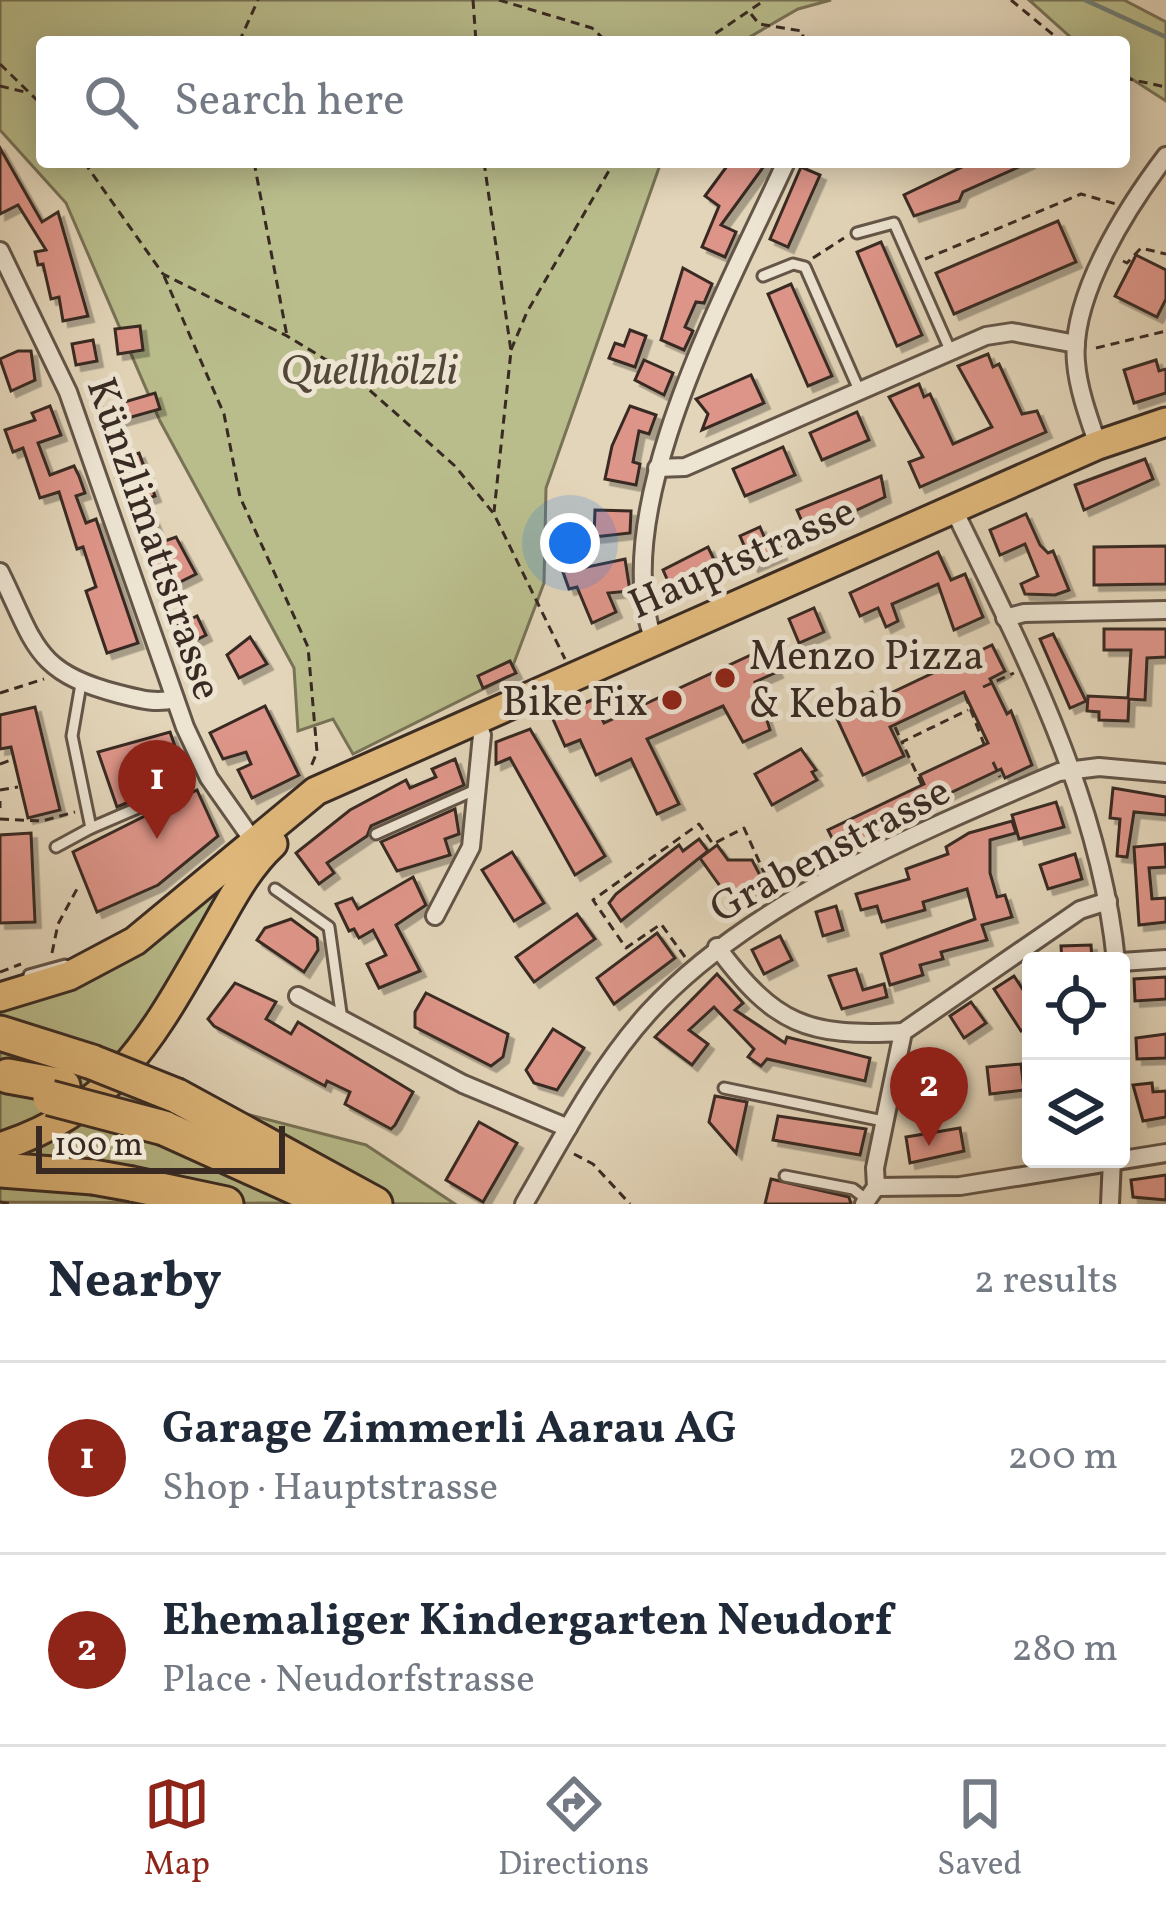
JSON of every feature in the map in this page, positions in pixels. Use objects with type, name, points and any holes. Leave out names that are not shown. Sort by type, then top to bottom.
[{"type":"highway","points":[[0,1033],[92,1062],[170,1113],[332,1204]]},
{"type":"highway","points":[[3,1080],[170,1113],[375,1204]]},
{"type":"highway","points":[[170,1113],[362,1204]]},
{"type":"highway","points":[[0,1170],[93,1178],[226,1204]]},
{"type":"main road","name":"Hauptstrasse","points":[[0,1147],[67,1117],[128,1068],[161,1024],[260,847],[295,807],[354,775],[654,640],[1098,445],[1166,422]]},
{"type":"main road","name":"Hauptstrasse","points":[[0,997],[100,962],[159,926],[354,775]]},
{"type":"street","points":[[1098,445],[1079,381],[1076,344],[1094,278],[1128,211],[1166,155]]},
{"type":"street","points":[[654,640],[646,605],[646,531],[657,468],[702,347],[783,168]]},
{"type":"street","name":"Künzlimattstrasse","points":[[0,251],[68,392],[199,760],[260,847]]},
{"type":"street","points":[[657,468],[685,467],[986,336],[1012,332],[1076,344]]},
{"type":"street","points":[[953,508],[1072,769],[1108,901],[1116,952]]},
{"type":"street","points":[[0,572],[52,668],[81,684],[157,702],[175,699]]},
{"type":"street","points":[[1006,618],[1166,610]]},
{"type":"street","points":[[435,916],[466,862],[482,735],[476,721]]},
{"type":"street","points":[[1072,769],[1166,773]]},
{"type":"street","name":"Grabenstrasse","points":[[524,1204],[568,1128],[645,1017],[717,947],[780,908],[1008,794],[1072,769]]},
{"type":"street","points":[[717,947],[752,993],[785,1018],[827,1033],[903,1032],[1080,910],[1108,901]]},
{"type":"street","points":[[1130,961],[1166,959]]},
{"type":"street","points":[[298,996],[463,1084],[568,1128]]},
{"type":"street","points":[[903,1032],[869,1196],[1066,1168]]},
{"type":"street","points":[[1130,1158],[1166,1153]]},
{"type":"street","points":[[1110,1204],[1112,1168]]},
{"type":"lane","points":[[857,233],[894,223],[951,352]]},
{"type":"lane","points":[[763,276],[803,264],[860,392]]},
{"type":"lane","points":[[81,684],[72,736],[91,828]]},
{"type":"lane","points":[[376,834],[477,789]]},
{"type":"lane","points":[[56,847],[164,797]]},
{"type":"lane","points":[[275,889],[329,927],[342,1020]]},
{"type":"lane","points":[[0,986],[44,969],[100,962]]},
{"type":"lane","points":[[724,1088],[884,1121]]},
{"type":"lane","points":[[785,1176],[869,1196]]},
{"type":"path","points":[[242,36],[258,0]]},
{"type":"path","points":[[473,0],[476,36]]},
{"type":"path","points":[[499,0],[592,28],[601,36]]},
{"type":"path","points":[[713,36],[765,0]]},
{"type":"path","points":[[1011,0],[1055,36]]},
{"type":"path","points":[[751,14],[759,24],[802,31],[803,36]]},
{"type":"path","points":[[0,64],[36,99]]},
{"type":"path","points":[[1130,79],[1166,86]]},
{"type":"path","points":[[0,86],[31,94]]},
{"type":"path","points":[[88,168],[163,274],[224,414],[240,497],[308,647],[317,752],[311,782]]},
{"type":"path","points":[[255,168],[287,336]]},
{"type":"path","points":[[485,168],[511,351],[494,514]]},
{"type":"path","points":[[511,351],[527,311],[610,168]]},
{"type":"path","points":[[913,264],[1081,194],[1103,196],[1128,211]]},
{"type":"path","points":[[803,264],[857,233]]},
{"type":"path","points":[[1132,256],[1141,248],[1166,254]]},
{"type":"path","points":[[163,274],[287,336],[356,378],[455,466],[494,514],[572,678]]},
{"type":"path","points":[[1076,344],[1093,348],[1166,331]]},
{"type":"path","points":[[0,693],[41,682],[52,668]]},
{"type":"path","points":[[983,687],[1027,668]]},
{"type":"path","points":[[965,695],[984,744]]},
{"type":"path","points":[[902,742],[968,710]]},
{"type":"path","points":[[895,727],[922,785]]},
{"type":"path","points":[[0,764],[11,760]]},
{"type":"path","points":[[0,790],[18,787]]},
{"type":"path","points":[[0,819],[42,821],[86,808]]},
{"type":"path","points":[[42,821],[56,847]]},
{"type":"path","points":[[693,968],[661,924],[626,948],[593,900],[699,824],[713,844],[744,828],[780,908]]},
{"type":"path","points":[[52,956],[58,923],[77,889]]},
{"type":"path","points":[[558,1145],[592,1164],[630,1204]]},
{"type":"path","points":[[0,1202],[15,1204]]},
{"type":"green space","name":"Quellhölzli","points":[[0,0],[831,0],[798,9],[751,36],[36,36],[36,168],[659,168],[546,488],[544,583],[509,676],[353,754],[333,719],[298,731],[294,668],[160,421],[66,203],[0,130]]},
{"type":"green space","points":[[1029,0],[1124,0],[1166,22],[1166,101],[1130,78],[1130,36],[1069,36]]},
{"type":"green space","points":[[228,875],[184,953],[165,1001],[126,1055],[0,1017],[0,1006],[127,960],[171,929]]},
{"type":"green space","points":[[0,1033],[177,1096],[366,1145],[455,1204],[0,1202]]},
{"type":"building","points":[[0,148],[42,222],[58,212],[88,316],[63,321],[59,297],[51,299],[43,264],[38,265],[35,252],[46,250],[18,205],[0,214]]},
{"type":"building","points":[[726,168],[763,168],[721,225],[736,232],[725,257],[702,247],[719,206],[705,196]]},
{"type":"building","points":[[801,168],[820,175],[788,247],[770,239]]},
{"type":"building","points":[[960,168],[1017,168],[963,192],[959,201],[914,216],[904,195]]},
{"type":"building","points":[[1058,221],[1076,262],[954,314],[936,273]]},
{"type":"building","points":[[881,242],[922,335],[897,346],[857,252]]},
{"type":"building","points":[[1136,255],[1166,270],[1166,299],[1157,317],[1115,296]]},
{"type":"building","points":[[683,268],[712,284],[704,303],[696,302],[685,327],[693,331],[684,350],[661,340]]},
{"type":"building","points":[[791,284],[832,376],[808,386],[768,294]]},
{"type":"building","points":[[140,326],[143,350],[118,354],[115,329]]},
{"type":"building","points":[[630,330],[646,336],[635,367],[609,358],[615,343],[624,346]]},
{"type":"building","points":[[93,340],[97,361],[76,365],[72,344]]},
{"type":"building","points":[[31,351],[35,380],[11,391],[0,359]]},
{"type":"building","points":[[988,354],[993,367],[999,364],[1022,414],[1037,411],[1046,432],[920,487],[909,462],[923,457],[889,397],[919,384],[924,397],[930,394],[953,444],[992,427],[958,366]]},
{"type":"building","points":[[644,360],[673,373],[664,395],[635,380]]},
{"type":"building","points":[[1156,360],[1159,371],[1166,369],[1166,393],[1134,403],[1124,370]]},
{"type":"building","points":[[751,375],[764,403],[702,430],[708,414],[696,399]]},
{"type":"building","points":[[155,393],[160,409],[103,425],[97,410]]},
{"type":"building","points":[[50,406],[61,435],[38,443],[50,475],[74,466],[79,476],[85,493],[76,496],[86,523],[96,519],[138,643],[107,653],[86,591],[96,587],[83,547],[77,549],[59,492],[40,498],[23,448],[13,452],[5,430],[35,420],[32,413]]},
{"type":"building","points":[[630,406],[656,415],[649,434],[639,431],[633,462],[640,464],[636,485],[605,479],[612,446]]},
{"type":"building","points":[[857,412],[869,440],[822,460],[810,433]]},
{"type":"building","points":[[783,447],[795,475],[745,496],[733,469]]},
{"type":"building","points":[[139,453],[155,496],[146,499],[162,542],[176,537],[196,574],[166,589],[116,478],[128,474],[123,458]]},
{"type":"building","points":[[1145,459],[1153,479],[1084,510],[1075,485]]},
{"type":"building","points":[[881,476],[885,497],[807,533],[797,510]]},
{"type":"building","points":[[595,510],[631,511],[630,533],[594,537]]},
{"type":"building","points":[[1026,514],[1040,545],[1048,553],[1053,551],[1069,590],[1055,595],[1025,594],[1021,584],[1038,576],[1025,544],[1000,555],[990,530]]},
{"type":"building","points":[[760,527],[766,541],[774,538],[781,554],[753,566],[740,536]]},
{"type":"building","points":[[1166,546],[1166,584],[1094,585],[1094,547]]},
{"type":"building","points":[[708,547],[719,570],[672,590],[663,570]]},
{"type":"building","points":[[938,552],[951,580],[965,574],[983,617],[954,630],[938,584],[892,604],[898,621],[886,627],[878,608],[860,616],[850,593]]},
{"type":"building","points":[[625,559],[630,591],[608,593],[616,612],[592,623],[577,587],[569,589],[563,572]]},
{"type":"building","points":[[814,608],[824,632],[799,643],[789,619]]},
{"type":"building","points":[[197,616],[206,635],[186,645],[177,626]]},
{"type":"building","points":[[1104,629],[1166,629],[1166,657],[1147,658],[1145,700],[1129,699],[1128,721],[1099,720],[1099,712],[1087,711],[1088,696],[1128,698],[1131,650],[1104,650]]},
{"type":"building","points":[[1053,634],[1086,701],[1070,708],[1040,639]]},
{"type":"building","points":[[250,637],[267,664],[239,678],[227,655]]},
{"type":"building","points":[[992,645],[1005,671],[990,679],[1007,714],[1011,711],[1032,765],[1005,778],[1001,769],[931,802],[920,808],[924,816],[841,856],[828,830],[924,784],[920,775],[988,743],[964,692],[890,727],[904,756],[863,775],[833,710],[872,692],[876,700]]},
{"type":"building","points":[[766,648],[777,672],[755,682],[770,730],[743,742],[723,706],[647,739],[679,804],[657,814],[631,759],[596,775],[580,740],[565,746],[552,717],[594,699],[604,723]]},
{"type":"building","points":[[510,661],[516,673],[483,688],[478,676]]},
{"type":"building","points":[[265,706],[299,775],[252,798],[238,770],[251,764],[246,752],[223,759],[210,733]]},
{"type":"building","points":[[35,707],[60,810],[28,818],[11,747],[0,749],[0,715]]},
{"type":"building","points":[[530,729],[605,856],[575,875],[510,758],[496,764],[496,742]]},
{"type":"building","points":[[170,732],[184,772],[131,786],[136,799],[117,807],[98,752]]},
{"type":"building","points":[[801,749],[816,770],[812,772],[817,780],[772,805],[755,774]]},
{"type":"building","points":[[455,759],[464,785],[371,826],[367,836],[327,863],[334,873],[319,884],[296,853],[350,810],[406,780],[410,788],[436,777],[432,769]]},
{"type":"building","points":[[1113,788],[1166,797],[1166,815],[1134,812],[1127,857],[1117,856],[1120,819],[1110,818]]},
{"type":"building","points":[[197,790],[218,836],[158,885],[97,912],[73,852]]},
{"type":"building","points":[[1056,802],[1064,827],[1019,839],[1012,815]]},
{"type":"building","points":[[455,809],[459,834],[445,839],[450,855],[397,871],[381,842]]},
{"type":"building","points":[[1012,821],[1016,833],[990,840],[990,873],[997,897],[1005,895],[1012,917],[982,925],[987,940],[941,952],[943,959],[920,965],[923,975],[890,985],[881,954],[975,919],[967,889],[923,902],[925,910],[882,922],[877,906],[861,910],[856,894],[909,879],[906,869],[948,854],[946,847],[969,833]]},
{"type":"building","points":[[31,833],[35,922],[0,923],[0,835]]},
{"type":"building","points":[[699,839],[708,851],[621,921],[609,903],[616,894],[679,845],[683,851]]},
{"type":"building","points":[[1165,844],[1166,867],[1149,868],[1152,899],[1166,898],[1166,922],[1139,925],[1134,847]]},
{"type":"building","points":[[717,845],[728,860],[752,860],[764,883],[745,896],[720,886],[700,858]]},
{"type":"building","points":[[512,852],[544,903],[514,921],[482,870]]},
{"type":"building","points":[[1075,854],[1082,879],[1048,889],[1040,865]]},
{"type":"building","points":[[413,877],[426,905],[396,925],[420,971],[379,988],[367,964],[386,955],[373,930],[359,938],[354,929],[349,931],[336,904],[352,898],[358,909]]},
{"type":"building","points":[[836,906],[843,930],[823,936],[816,912]]},
{"type":"building","points":[[577,914],[595,939],[534,982],[516,957]]},
{"type":"building","points":[[291,919],[317,938],[318,950],[304,972],[257,940],[265,928]]},
{"type":"building","points":[[657,933],[675,958],[614,1004],[597,978]]},
{"type":"building","points":[[780,936],[792,960],[764,974],[752,950]]},
{"type":"building","points":[[1091,945],[1091,952],[1061,952],[1061,946]]},
{"type":"building","points":[[856,969],[863,990],[884,984],[887,997],[842,1009],[829,976]]},
{"type":"building","points":[[717,974],[743,1003],[735,1010],[785,1043],[787,1037],[870,1058],[865,1081],[767,1059],[761,1066],[748,1057],[754,1049],[714,1007],[689,1030],[708,1044],[692,1065],[655,1037]]},
{"type":"building","points":[[1014,976],[1022,988],[1021,1031],[994,989]]},
{"type":"building","points":[[1166,977],[1166,999],[1135,1001],[1134,979]]},
{"type":"building","points":[[235,983],[276,1002],[266,1019],[291,1034],[298,1022],[413,1092],[395,1125],[391,1129],[345,1104],[350,1092],[327,1081],[325,1086],[214,1026],[208,1019]]},
{"type":"building","points":[[426,993],[508,1034],[503,1057],[491,1066],[415,1027],[415,1012]]},
{"type":"building","points":[[971,1002],[986,1023],[964,1038],[950,1016]]},
{"type":"building","points":[[553,1029],[584,1048],[557,1090],[534,1083],[526,1070]]},
{"type":"building","points":[[1166,1034],[1166,1058],[1137,1059],[1136,1038]]},
{"type":"building","points":[[916,1059],[943,1065],[937,1091],[910,1089]]},
{"type":"building","points":[[1021,1064],[1022,1090],[990,1094],[987,1067]]},
{"type":"building","points":[[1152,1083],[1153,1092],[1166,1091],[1166,1117],[1143,1121],[1133,1085]]},
{"type":"building","points":[[715,1096],[747,1102],[736,1153],[709,1122]]},
{"type":"building","points":[[778,1116],[866,1129],[860,1155],[773,1140]]},
{"type":"building","points":[[479,1122],[517,1143],[483,1202],[446,1180]]},
{"type":"building","points":[[960,1128],[964,1151],[910,1163],[906,1137]]},
{"type":"building","points":[[1166,1175],[1166,1200],[1133,1197],[1131,1180]]},
{"type":"building","points":[[771,1179],[849,1197],[851,1204],[765,1204]]},
{"type":"waterway","points":[[1085,0],[1166,37]]},
{"type":"place","name":"Menzo Pizza & Kebab","points":[[725,678]]},
{"type":"place","name":"Bike Fix","points":[[672,700]]},
{"type":"place","name":"Garage Zimmerli Aarau AG","points":[[157,839]]},
{"type":"place","name":"Ehemaliger Kindergarten Neudorf","points":[[929,1146]]}]
